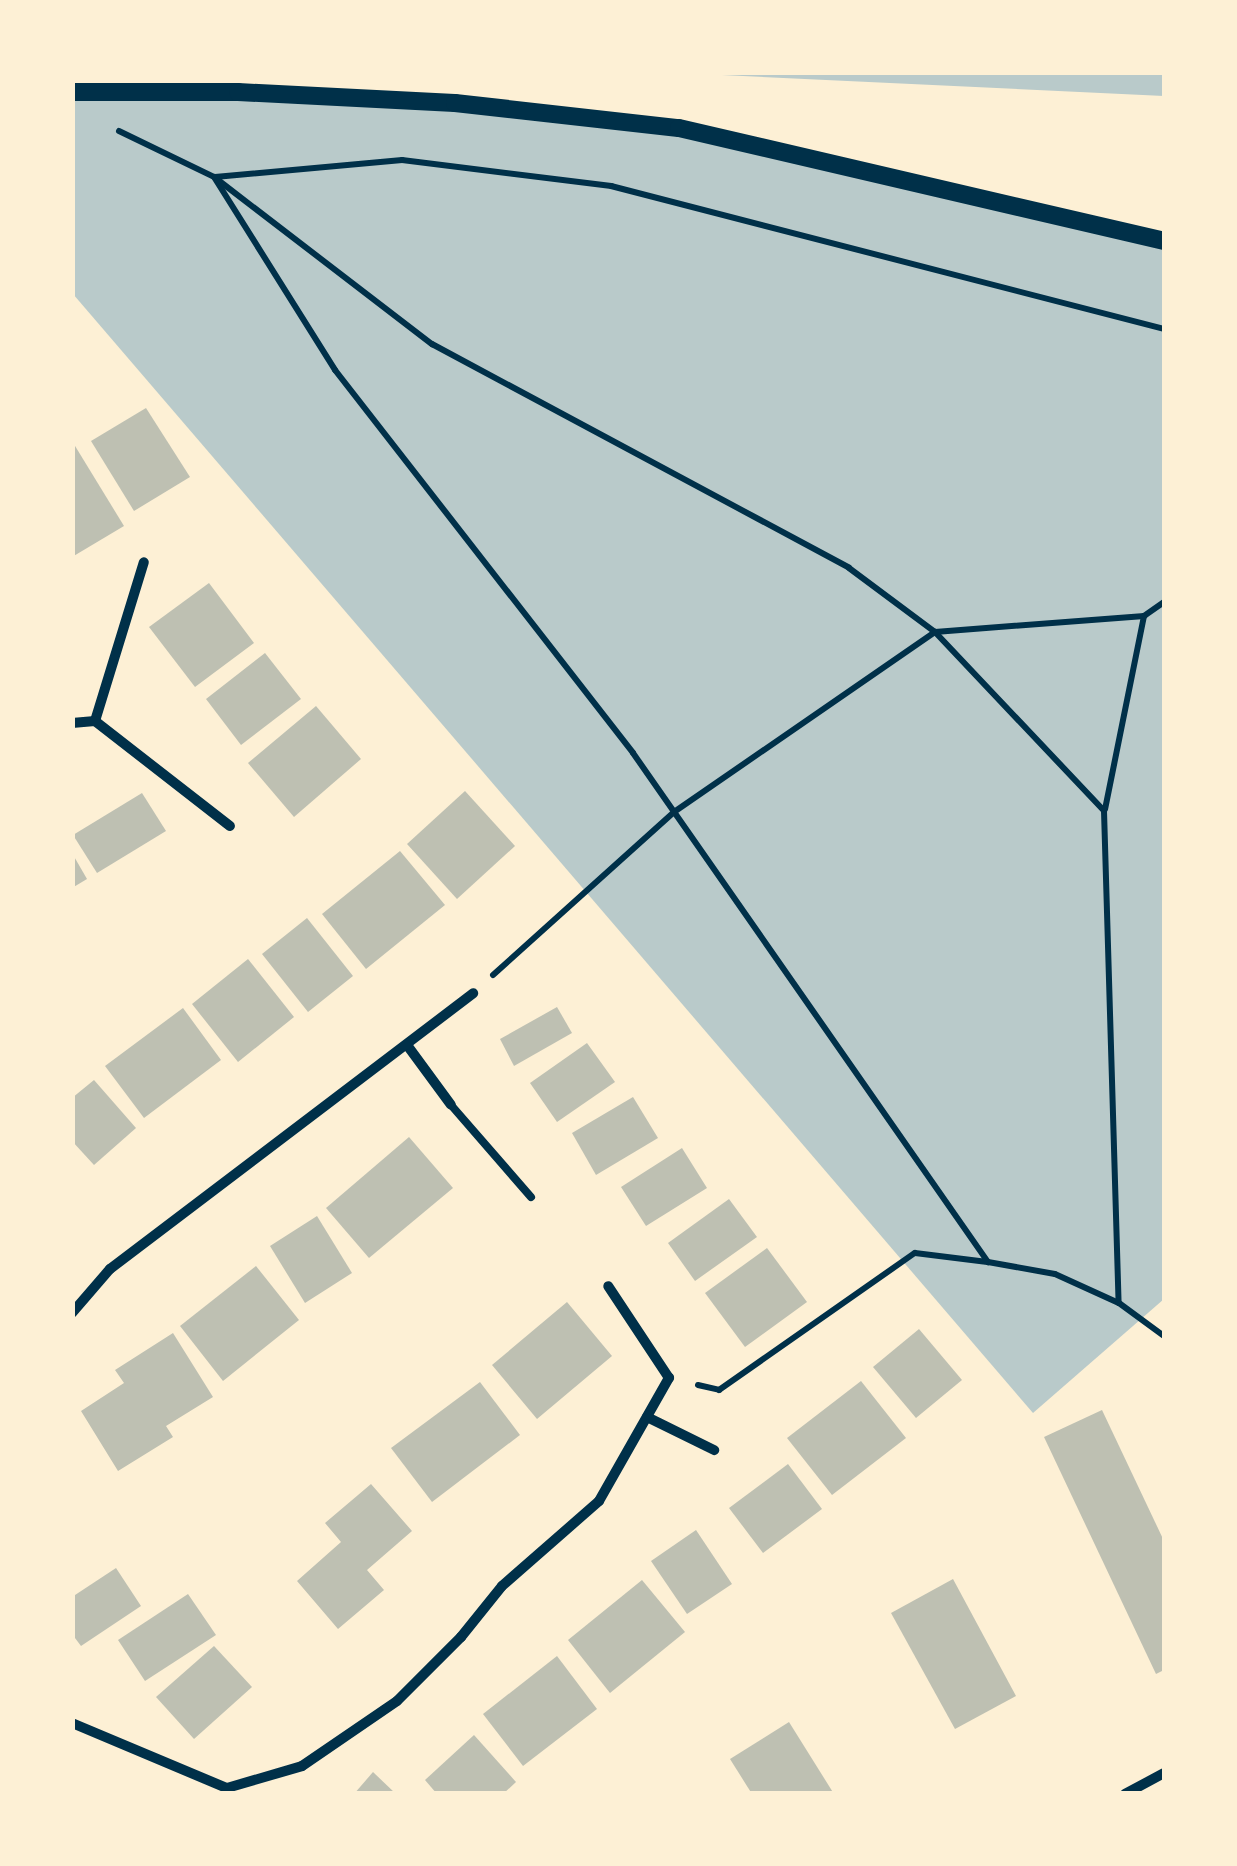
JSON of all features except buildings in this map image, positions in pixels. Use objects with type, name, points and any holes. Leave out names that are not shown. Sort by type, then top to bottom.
[{"type":"street","points":[[72,92],[238,92],[455,103],[679,128],[1164,241]]},
{"type":"street","points":[[95,720],[144,562]]},
{"type":"street","points":[[72,723],[95,720],[230,826]]},
{"type":"street","points":[[72,1313],[110,1269],[473,994]]},
{"type":"street","points":[[406,1045],[451,1105]]},
{"type":"street","points":[[72,1723],[227,1788],[241,1789],[302,1766],[397,1701],[461,1638],[502,1586],[599,1501],[670,1378],[608,1286]]},
{"type":"street","points":[[647,1417],[714,1450]]},
{"type":"street","points":[[1125,1794],[1164,1773]]},
{"type":"lane","points":[[451,1105],[531,1197]]},
{"type":"path","points":[[108,126],[214,177],[432,344],[849,568],[934,632],[1104,810]]},
{"type":"path","points":[[214,177],[402,160],[610,186],[1164,329]]},
{"type":"path","points":[[214,177],[335,370],[674,812],[988,1262]]},
{"type":"path","points":[[473,994],[674,812],[934,632],[1144,616],[1164,602]]},
{"type":"path","points":[[1118,1303],[1104,810],[1144,616]]},
{"type":"path","points":[[670,1378],[719,1390],[915,1253],[1055,1274],[1118,1303],[1164,1336]]},
{"type":"shaded area","points":[[680,72],[1164,72],[1164,96],[680,73]]},
{"type":"shaded area","points":[[72,92],[238,92],[679,128],[1164,241],[1164,1299],[1033,1413],[73,294]]}]
